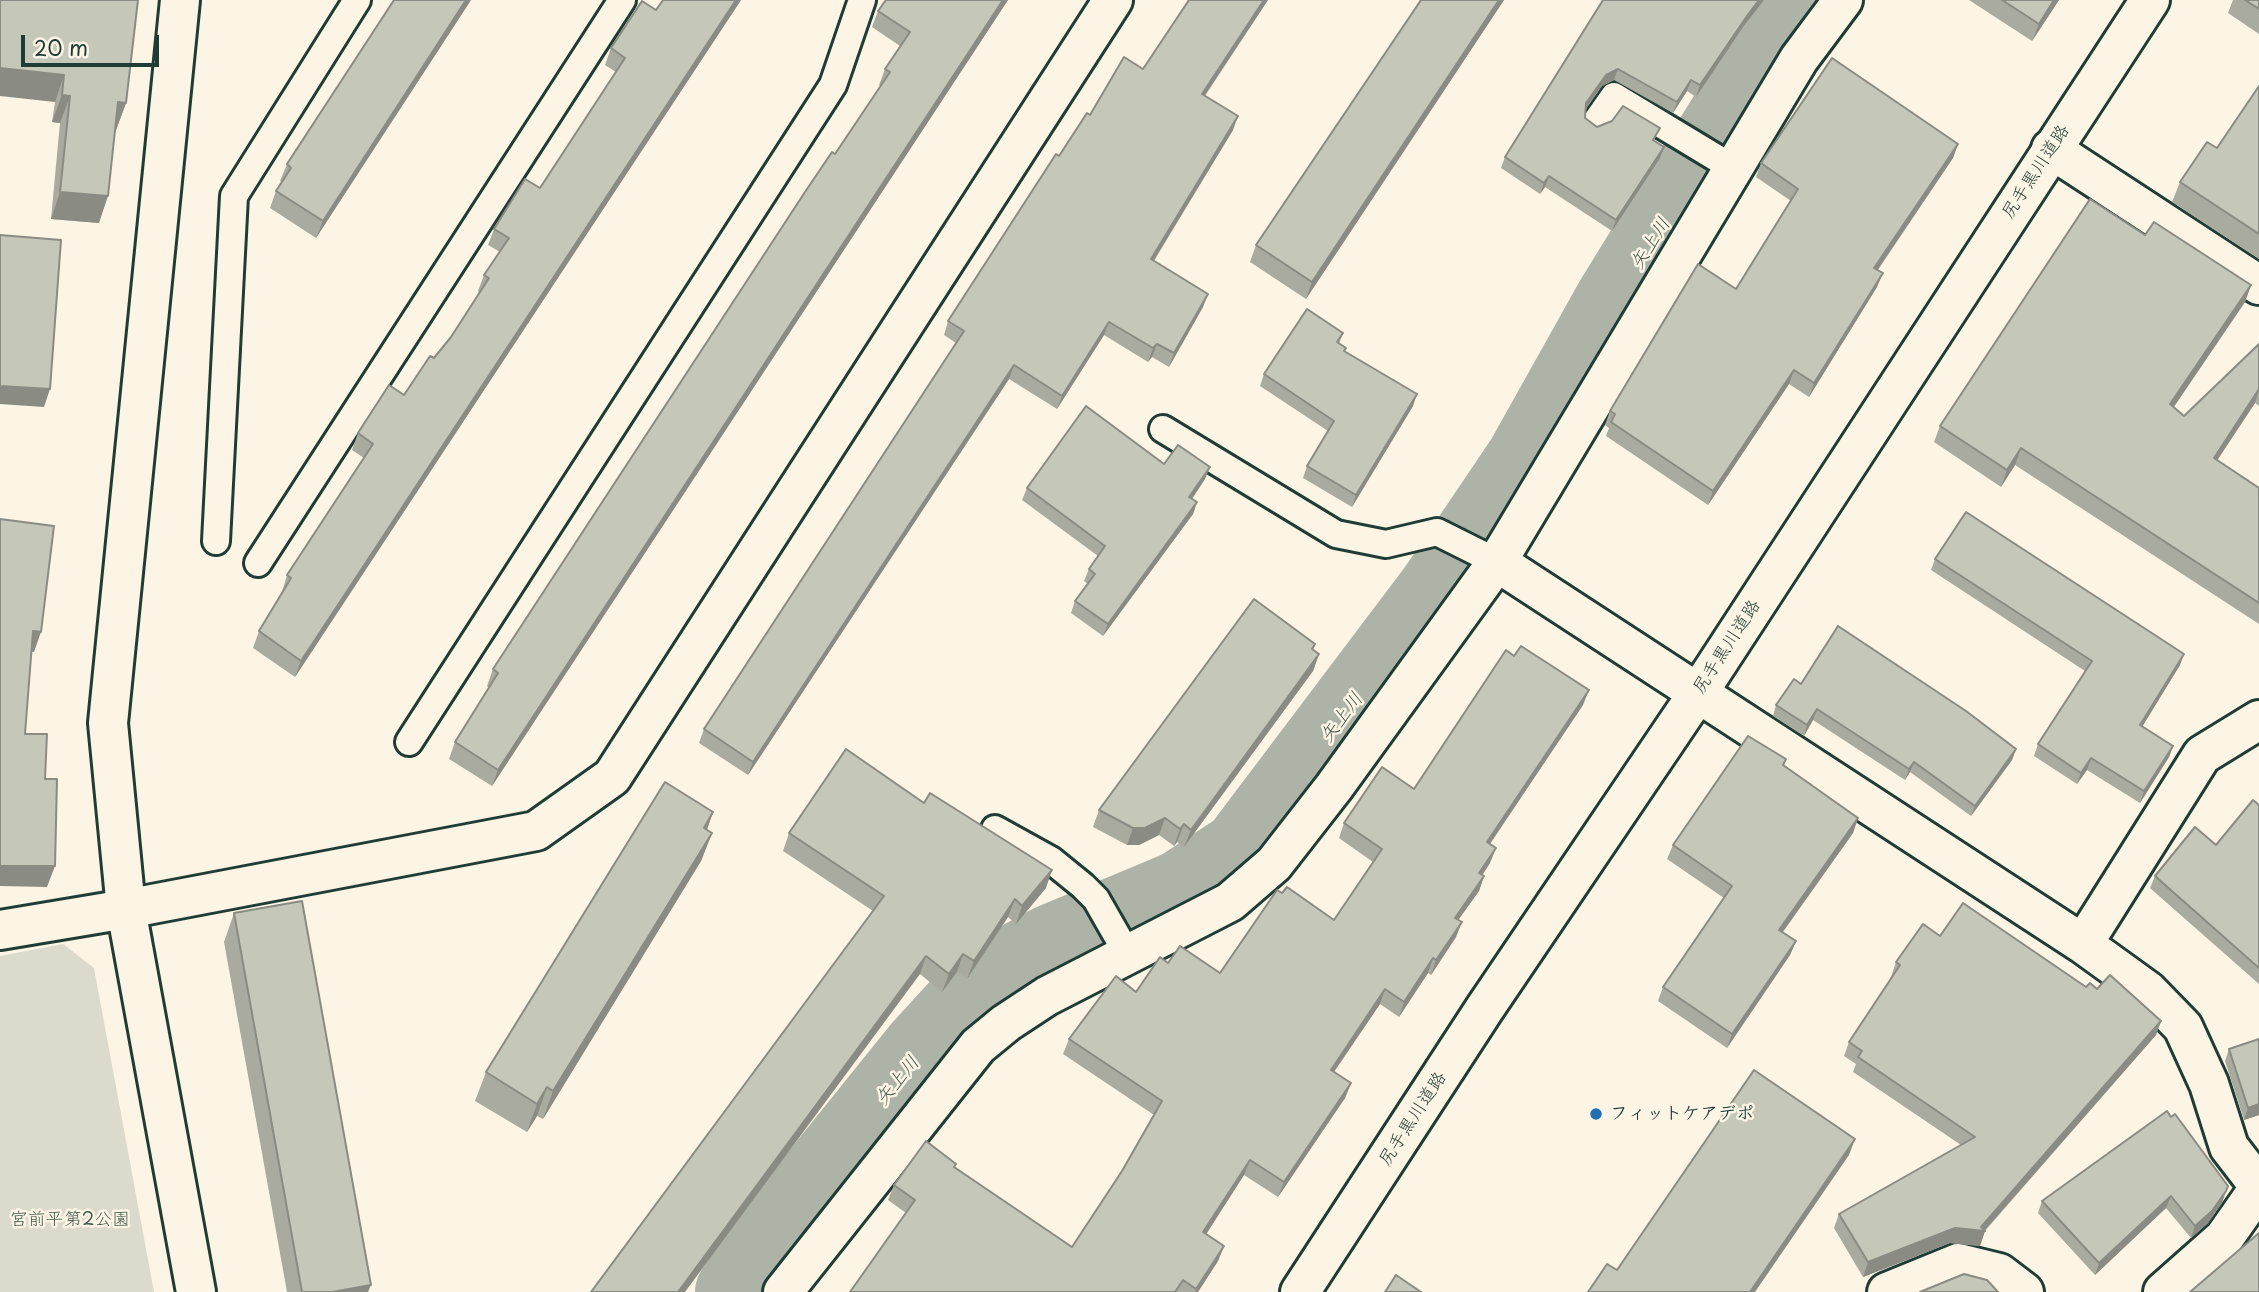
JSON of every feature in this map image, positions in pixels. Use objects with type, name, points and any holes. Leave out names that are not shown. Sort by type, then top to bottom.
[{"type":"street","points":[[180,0],[108,723],[126,909],[196,1292]]},
{"type":"street","points":[[0,929],[126,909],[536,831],[612,777],[1113,0]]},
{"type":"street","points":[[783,1292],[978,1046],[1006,1023],[1047,996],[1230,902],[1274,864],[1335,787],[1497,562],[1799,59],[1843,0]]},
{"type":"street","name":"尻手黒川道路","points":[[1300,1292],[1485,1008],[1698,693],[2051,149],[2151,0]]},
{"type":"street","points":[[2051,149],[2259,285]]},
{"type":"street","points":[[1497,562],[2084,944],[2148,991],[2183,1027],[2209,1084],[2229,1147],[2259,1187],[2224,1238],[2163,1292]]},
{"type":"street","points":[[2084,944],[2202,755],[2259,720]]},
{"type":"street","points":[[1886,1292],[1958,1263],[1999,1273],[2024,1292]]},
{"type":"lane","points":[[216,541],[234,196],[357,0]]},
{"type":"lane","points":[[258,563],[622,0]]},
{"type":"lane","points":[[409,742],[833,85],[862,0]]},
{"type":"lane","points":[[1595,123],[1614,96],[1733,168]]},
{"type":"lane","points":[[1163,429],[1336,534],[1386,544],[1437,532],[1497,562]]},
{"type":"lane","points":[[995,829],[1051,860],[1083,886],[1096,899],[1128,955]]},
{"type":"green space","name":"宮前平第2公園","points":[[63,944],[94,968],[154,1292],[0,1292],[0,956]]},
{"type":"building","points":[[0,0],[138,0],[126,103],[118,102],[108,196],[60,192],[70,96],[62,95],[64,75],[0,68]]},
{"type":"building","points":[[394,0],[466,0],[323,221],[276,191],[291,168],[287,164]]},
{"type":"building","points":[[663,0],[736,0],[301,661],[259,631],[291,578],[287,575],[373,444],[358,433],[389,385],[404,395],[430,356],[434,358],[451,337],[489,278],[484,275],[509,238],[494,229],[525,179],[540,188],[625,58],[611,48],[642,1],[656,10]]},
{"type":"building","points":[[886,0],[1003,0],[498,770],[455,742],[498,673],[493,669],[805,192],[832,152],[835,154],[890,72],[885,69],[910,32],[878,11]]},
{"type":"building","points":[[1189,0],[1264,0],[1202,94],[1238,116],[1151,259],[1208,294],[1174,353],[1157,344],[1153,348],[1109,322],[1062,396],[1014,365],[753,762],[704,729],[964,331],[948,321],[1056,154],[1059,156],[1087,113],[1090,115],[1124,57],[1143,69]]},
{"type":"building","points":[[1421,0],[1499,0],[1312,282],[1256,245]]},
{"type":"building","points":[[1603,0],[1759,0],[1700,85],[1691,80],[1677,102],[1618,69],[1606,75],[1586,103],[1585,118],[1597,127],[1612,121],[1623,106],[1660,128],[1653,140],[1664,147],[1616,220],[1549,176],[1544,183],[1505,157]]},
{"type":"building","points":[[2002,0],[2054,0],[2039,24]]},
{"type":"building","points":[[2245,0],[2259,0],[2259,9]]},
{"type":"building","points":[[1832,58],[1958,144],[1874,268],[1883,273],[1814,383],[1794,370],[1713,491],[1611,422],[1615,414],[1610,411],[1698,264],[1736,289],[1798,189],[1761,163]]},
{"type":"building","points":[[2259,86],[2259,234],[2180,182],[2207,142],[2217,148]]},
{"type":"building","points":[[2090,199],[2145,235],[2154,222],[2251,285],[2170,404],[2184,416],[2259,344],[2259,389],[2214,458],[2259,488],[2259,603],[2021,448],[2007,470],[1940,426]]},
{"type":"building","points":[[0,235],[61,240],[50,389],[0,386]]},
{"type":"building","points":[[1307,309],[1343,333],[1337,342],[1346,348],[1344,351],[1417,394],[1356,495],[1307,466],[1334,421],[1264,374]]},
{"type":"building","points":[[1086,406],[1164,464],[1178,445],[1210,467],[1189,497],[1197,502],[1108,624],[1075,601],[1095,574],[1089,569],[1105,546],[1027,488]]},
{"type":"building","points":[[1966,512],[2184,654],[2140,725],[2173,746],[2144,791],[2091,758],[2081,773],[2038,744],[2092,661],[1935,559]]},
{"type":"building","points":[[0,519],[54,526],[41,632],[33,631],[25,734],[47,734],[45,779],[57,779],[55,866],[0,866]]},
{"type":"building","points":[[1254,599],[1315,644],[1312,649],[1319,654],[1191,830],[1184,824],[1180,829],[1165,818],[1145,828],[1133,828],[1099,810]]},
{"type":"building","points":[[1838,626],[1966,711],[2016,749],[1975,806],[1914,762],[1909,769],[1817,709],[1807,725],[1776,705],[1794,679],[1801,684]]},
{"type":"building","points":[[1521,646],[1589,690],[1487,842],[1496,848],[1479,873],[1484,876],[1455,918],[1462,922],[1436,960],[1433,958],[1404,1002],[1385,989],[1331,1070],[1351,1083],[1284,1182],[1250,1160],[1203,1232],[1224,1246],[1196,1289],[1183,1280],[1175,1292],[850,1292],[915,1200],[894,1185],[926,1141],[956,1164],[954,1167],[1072,1247],[1122,1171],[1162,1101],[1069,1039],[1116,976],[1136,992],[1160,957],[1168,963],[1180,946],[1220,973],[1277,890],[1282,893],[1287,887],[1334,920],[1382,849],[1344,823],[1382,767],[1414,789],[1506,650],[1514,656]]},
{"type":"building","points":[[1748,736],[1786,759],[1783,765],[1858,818],[1779,930],[1796,941],[1732,1034],[1663,987],[1732,886],[1673,845]]},
{"type":"building","points":[[846,749],[924,803],[930,793],[1052,870],[1022,906],[1015,899],[974,961],[963,954],[949,974],[926,956],[678,1292],[591,1292],[884,896],[789,833]]},
{"type":"building","points":[[665,782],[713,812],[704,828],[712,833],[553,1091],[547,1087],[537,1104],[486,1072]]},
{"type":"building","points":[[2253,800],[2259,805],[2259,968],[2155,876],[2195,827],[2216,845]]},
{"type":"building","points":[[302,901],[371,1285],[332,1292],[302,1292],[234,913]]},
{"type":"building","points":[[1963,903],[2086,987],[2090,983],[2097,989],[2110,975],[2161,1021],[1981,1227],[1985,1231],[1955,1228],[1868,1262],[1839,1214],[1975,1137],[1858,1057],[1862,1051],[1849,1042],[1900,965],[1896,962],[1923,924],[1940,936]]},
{"type":"building","points":[[2259,1039],[2259,1104],[2248,1108],[2229,1049]]},
{"type":"building","points":[[1754,1070],[1855,1139],[1750,1292],[1588,1292],[1607,1264],[1617,1270]]},
{"type":"building","points":[[2167,1111],[2171,1117],[2175,1114],[2228,1186],[2226,1191],[2212,1211],[2195,1226],[2171,1196],[2099,1263],[2042,1201]]},
{"type":"building","points":[[2259,1233],[2259,1292],[2190,1292]]},
{"type":"building","points":[[1964,1274],[1987,1280],[1998,1292],[1920,1292]]},
{"type":"building","points":[[1396,1275],[1421,1292],[1385,1292]]},
{"type":"waterway","name":"矢上川","points":[[736,1292],[773,1236],[922,1051],[986,981],[1052,945],[1181,891],[1242,851],[1439,590],[1526,461],[1615,302],[1801,0]]},
{"type":"place","name":"フィットケアデポ","points":[[1596,1114]]}]
